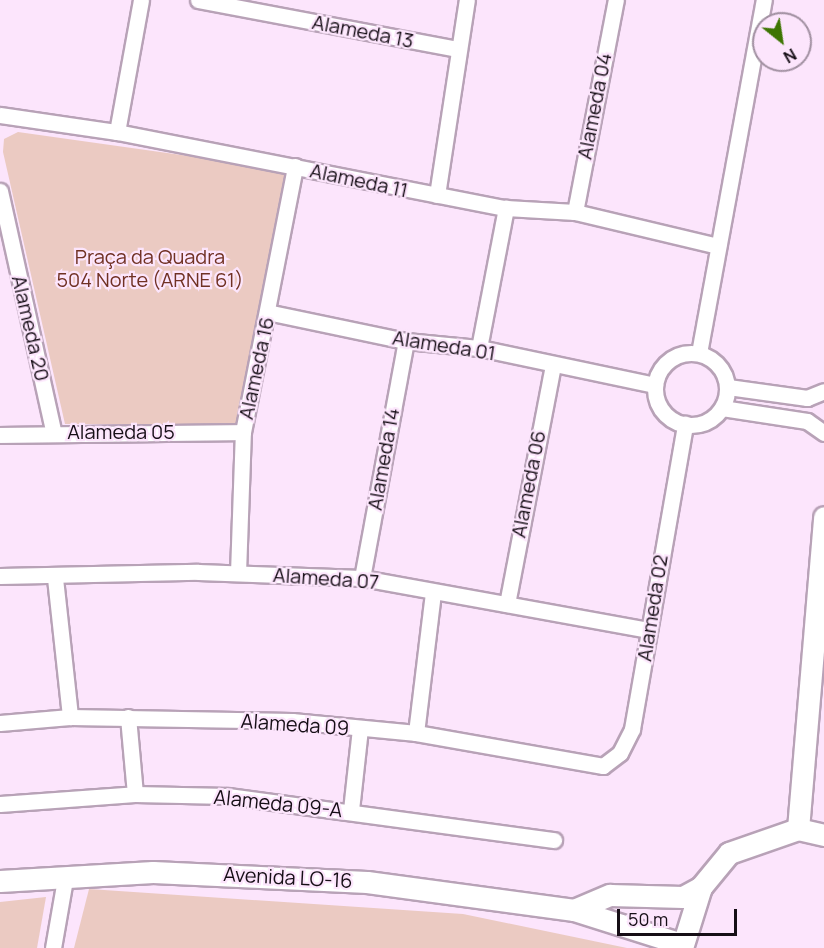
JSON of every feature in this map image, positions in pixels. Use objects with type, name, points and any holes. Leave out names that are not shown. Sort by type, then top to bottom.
[{"type":"street","points":[[117,132],[141,0]]},
{"type":"street","name":"Alameda 13","points":[[198,0],[456,49]]},
{"type":"street","points":[[437,195],[456,49],[467,0]]},
{"type":"street","name":"Alameda 04","points":[[575,213],[616,0]]},
{"type":"street","points":[[699,353],[764,0]]},
{"type":"street","name":"Alameda 11","points":[[0,115],[117,132],[506,208],[575,213],[718,246]]},
{"type":"street","name":"Alameda 16","points":[[238,573],[243,432],[295,166]]},
{"type":"street","name":"Alameda 20","points":[[0,191],[3,225],[53,431]]},
{"type":"street","points":[[479,348],[506,208]]},
{"type":"street","name":"Alameda 01","points":[[267,312],[405,341],[479,348],[655,385]]},
{"type":"street","name":"Alameda 14","points":[[362,578],[405,341]]},
{"type":"street","points":[[699,353],[719,365],[728,387],[722,408],[705,422],[685,424],[659,406],[655,385],[670,360],[699,353]]},
{"type":"street","name":"Alameda 06","points":[[507,604],[553,364]]},
{"type":"street","points":[[728,387],[807,398],[824,392]]},
{"type":"street","points":[[722,408],[807,421],[824,433]]},
{"type":"street","name":"Alameda 02","points":[[588,766],[603,766],[628,742],[685,424]]},
{"type":"street","name":"Alameda 05","points":[[0,435],[53,431],[243,432]]},
{"type":"street","points":[[798,829],[824,518]]},
{"type":"street","name":"Alameda 07","points":[[0,576],[55,578],[238,573],[362,578],[647,630]]},
{"type":"street","points":[[55,578],[69,717]]},
{"type":"street","points":[[416,733],[433,592]]},
{"type":"street","name":"Alameda 09","points":[[0,723],[69,717],[128,717],[360,728],[416,733],[588,766]]},
{"type":"street","points":[[128,717],[135,794]]},
{"type":"street","points":[[351,810],[360,728]]},
{"type":"street","name":"Alameda 09-A","points":[[0,804],[135,794],[228,796],[351,810],[554,840]]},
{"type":"street","points":[[681,946],[701,887],[729,853],[798,829],[824,835]]},
{"type":"street","name":"Avenida LO-16","points":[[0,881],[65,879],[153,872],[262,874],[574,910],[681,946]]},
{"type":"street","points":[[53,948],[65,879]]},
{"type":"street","name":"Avenida LO-16","points":[[574,910],[610,895],[683,897],[701,887]]},
{"type":"green space","name":"Praça da Quadra 504 Norte (ARNE 61)","points":[[18,132],[288,170],[239,425],[65,424],[3,152],[4,139]]},
{"type":"green space","points":[[89,889],[463,914],[627,948],[74,948]]},
{"type":"green space","points":[[46,897],[37,948],[0,948],[0,902]]}]
